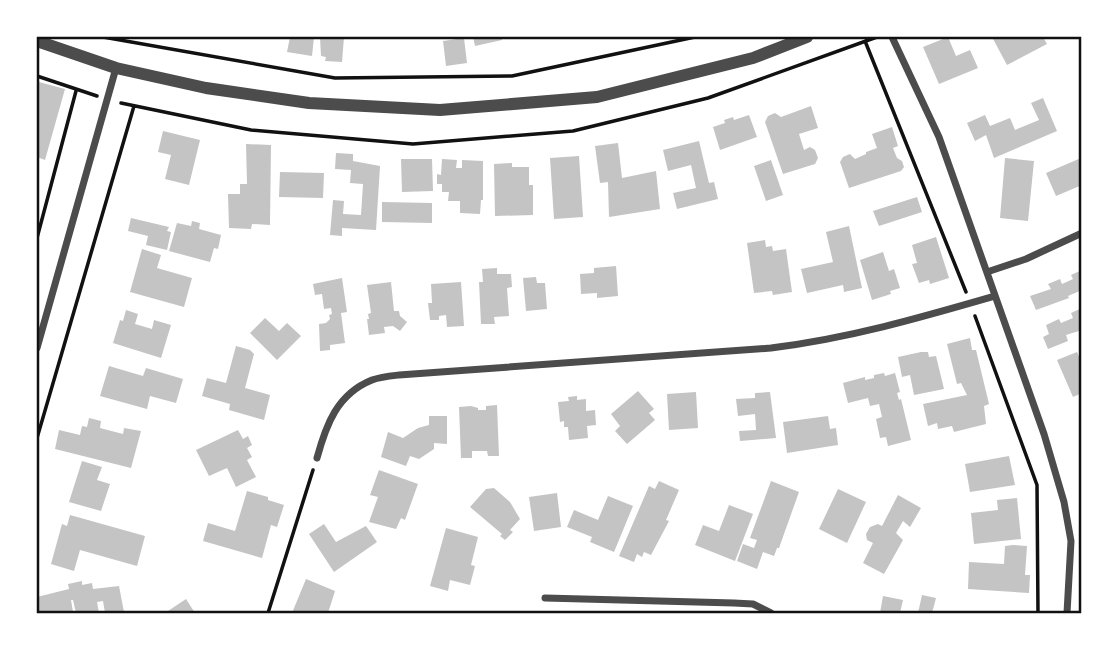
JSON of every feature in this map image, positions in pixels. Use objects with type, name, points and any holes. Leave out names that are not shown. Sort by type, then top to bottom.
[{"type":"street","points":[[37,41],[116,68],[206,89],[309,103],[440,110],[597,97],[753,58],[807,37]]},
{"type":"street","points":[[892,37],[939,137],[1044,434],[1064,502],[1071,541],[1067,613]]},
{"type":"street","points":[[37,347],[116,68]]},
{"type":"street","points":[[987,272],[1026,260],[1082,233]]},
{"type":"street","points":[[317,458],[327,423],[346,397],[372,380],[399,374],[817,343],[868,332],[995,296]]},
{"type":"street","points":[[1071,541],[1082,538]]},
{"type":"street","points":[[545,598],[753,604],[771,613]]},
{"type":"path","points":[[103,37],[335,78],[512,76],[695,37]]},
{"type":"path","points":[[865,41],[970,303],[1037,485],[1038,613]]},
{"type":"path","points":[[37,238],[76,90]]},
{"type":"path","points":[[37,438],[134,106]]},
{"type":"path","points":[[268,613],[317,458]]},
{"type":"building","points":[[290,37],[314,37],[312,56],[287,52]]},
{"type":"building","points":[[320,37],[344,37],[342,62],[325,61],[326,57],[321,56]]},
{"type":"building","points":[[473,37],[502,37],[502,40],[475,46]]},
{"type":"building","points":[[948,37],[956,56],[970,50],[978,68],[939,84],[923,47]]},
{"type":"building","points":[[992,37],[1043,37],[1047,44],[1007,65]]},
{"type":"building","points":[[464,38],[467,63],[446,66],[443,41]]},
{"type":"building","points":[[39,82],[65,89],[45,160],[37,157]]},
{"type":"building","points":[[1043,98],[1057,131],[994,158],[986,135],[975,141],[967,123],[985,115],[990,126],[1010,118],[1015,130],[1039,120],[1031,103]]},
{"type":"building","points":[[811,106],[818,128],[799,134],[804,150],[810,147],[815,150],[818,158],[815,164],[783,174],[765,122],[768,116],[775,113],[781,117]]},
{"type":"building","points":[[749,115],[757,137],[720,150],[713,127],[733,117],[734,120]]},
{"type":"building","points":[[892,127],[898,146],[893,148],[904,167],[901,171],[849,188],[840,162],[843,157],[850,154],[855,159],[877,148],[872,134]]},
{"type":"building","points":[[163,131],[200,140],[189,185],[165,179],[171,155],[158,152]]},
{"type":"building","points":[[699,141],[709,183],[714,182],[718,199],[677,209],[673,193],[696,188],[691,165],[668,171],[663,150]]},
{"type":"building","points":[[618,143],[622,178],[656,171],[660,209],[609,217],[608,182],[600,183],[595,146]]},
{"type":"building","points":[[246,144],[271,145],[270,225],[252,224],[251,229],[229,228],[228,194],[240,194],[240,184],[247,184]]},
{"type":"building","points":[[336,153],[353,154],[353,161],[380,166],[376,230],[342,228],[342,236],[330,235],[333,200],[344,201],[343,214],[361,215],[363,184],[350,183],[351,170],[335,169]]},
{"type":"building","points":[[579,156],[583,217],[554,219],[550,158]]},
{"type":"building","points":[[1005,158],[1034,161],[1028,221],[1000,218]]},
{"type":"building","points":[[1081,158],[1082,185],[1056,196],[1046,173]]},
{"type":"building","points":[[401,159],[432,159],[433,191],[402,192]]},
{"type":"building","points":[[442,159],[457,160],[456,168],[462,168],[462,160],[483,161],[483,200],[480,214],[460,213],[460,201],[448,201],[449,192],[442,192],[442,184],[437,184],[437,174],[441,175]]},
{"type":"building","points":[[771,160],[783,195],[766,201],[754,166]]},
{"type":"building","points":[[512,163],[512,167],[529,167],[529,185],[533,185],[533,215],[495,216],[494,164]]},
{"type":"building","points":[[280,172],[324,173],[323,198],[279,197]]},
{"type":"building","points":[[917,197],[922,212],[879,226],[873,211]]},
{"type":"building","points":[[382,202],[432,203],[432,223],[382,222]]},
{"type":"building","points":[[131,218],[169,227],[167,231],[171,232],[167,250],[146,245],[148,236],[128,231]]},
{"type":"building","points":[[192,221],[200,223],[199,229],[221,235],[218,249],[214,248],[210,262],[169,251],[177,223],[191,226]]},
{"type":"building","points":[[849,226],[862,288],[844,292],[843,285],[807,293],[801,269],[833,262],[826,232]]},
{"type":"building","points":[[936,237],[949,278],[930,284],[929,280],[919,283],[912,264],[917,263],[912,245]]},
{"type":"building","points":[[765,240],[766,247],[772,246],[773,251],[786,249],[792,292],[773,295],[772,291],[754,293],[747,243]]},
{"type":"building","points":[[142,249],[161,255],[157,268],[192,278],[184,307],[130,292]]},
{"type":"building","points":[[883,252],[889,271],[894,269],[900,288],[872,300],[860,260]]},
{"type":"building","points":[[616,266],[618,296],[597,298],[597,293],[581,294],[580,274],[594,273],[594,268]]},
{"type":"building","points":[[497,268],[497,274],[511,274],[512,287],[507,288],[509,316],[494,317],[495,324],[481,324],[479,282],[483,282],[482,269]]},
{"type":"building","points":[[1082,270],[1082,290],[1068,296],[1069,298],[1036,310],[1030,296],[1051,289],[1048,284],[1060,279],[1062,284],[1073,279],[1071,275]]},
{"type":"building","points":[[536,277],[537,283],[545,283],[547,309],[526,311],[523,278]]},
{"type":"building","points":[[342,278],[347,312],[341,313],[345,343],[330,345],[330,350],[320,351],[319,324],[326,323],[332,314],[331,308],[324,309],[322,294],[315,295],[313,284]]},
{"type":"building","points":[[391,282],[394,311],[399,311],[400,316],[407,322],[400,331],[393,326],[384,327],[385,333],[369,335],[367,319],[371,313],[367,285]]},
{"type":"building","points":[[461,282],[464,326],[447,327],[446,315],[439,316],[439,320],[430,320],[428,303],[432,303],[431,284]]},
{"type":"building","points":[[1082,308],[1082,330],[1066,335],[1068,341],[1048,349],[1043,337],[1049,334],[1046,325],[1059,319],[1061,323],[1073,318],[1071,313]]},
{"type":"building","points":[[126,310],[138,314],[135,324],[152,329],[154,320],[171,325],[161,358],[113,343]]},
{"type":"building","points":[[265,318],[279,331],[287,323],[301,336],[277,360],[250,333]]},
{"type":"building","points":[[970,338],[972,350],[976,350],[989,404],[984,406],[986,424],[954,432],[952,426],[938,429],[937,423],[928,426],[923,404],[967,395],[961,383],[957,384],[947,344]]},
{"type":"building","points":[[236,346],[254,354],[245,388],[270,395],[264,420],[229,410],[230,404],[202,396],[207,378],[226,383]]},
{"type":"building","points":[[928,352],[929,357],[936,356],[944,389],[914,395],[910,375],[902,377],[898,357]]},
{"type":"building","points":[[1077,352],[1080,359],[1082,358],[1082,393],[1073,397],[1057,360]]},
{"type":"building","points":[[109,366],[143,376],[146,368],[183,379],[176,403],[150,396],[147,409],[100,396]]},
{"type":"building","points":[[884,373],[885,376],[895,373],[900,392],[897,393],[899,400],[901,399],[911,440],[888,446],[886,437],[880,438],[876,419],[882,417],[879,404],[870,406],[868,398],[848,403],[843,383],[865,377],[865,380],[874,378],[874,375]]},
{"type":"building","points":[[638,391],[654,409],[649,413],[655,420],[627,444],[615,431],[620,426],[611,414]]},
{"type":"building","points":[[696,392],[698,428],[669,430],[667,394]]},
{"type":"building","points":[[770,392],[776,438],[740,441],[739,431],[756,430],[755,414],[738,416],[736,399],[755,398],[755,393]]},
{"type":"building","points":[[577,396],[577,400],[586,399],[586,411],[595,410],[596,425],[587,426],[588,438],[569,440],[568,427],[564,427],[564,421],[560,422],[558,402],[569,401],[568,397]]},
{"type":"building","points":[[497,405],[499,456],[488,456],[487,451],[472,451],[472,458],[461,458],[459,407],[471,406],[486,410],[486,406]]},
{"type":"building","points":[[429,416],[447,416],[447,444],[434,443],[434,449],[419,459],[410,456],[406,466],[381,457],[388,432],[403,438],[418,428],[429,425]]},
{"type":"building","points":[[828,416],[830,429],[836,428],[838,445],[787,453],[783,422]]},
{"type":"building","points":[[89,418],[101,421],[100,428],[123,434],[124,428],[141,431],[131,468],[55,449],[59,430],[80,435],[82,426],[87,427]]},
{"type":"building","points":[[238,430],[243,439],[248,436],[252,445],[247,448],[252,457],[247,460],[256,477],[236,487],[227,468],[209,476],[196,450]]},
{"type":"building","points":[[1009,456],[1015,485],[970,492],[965,464]]},
{"type":"building","points":[[82,461],[102,467],[97,480],[110,484],[101,511],[69,502]]},
{"type":"building","points":[[379,470],[418,484],[405,520],[401,518],[396,529],[369,522],[378,497],[370,495]]},
{"type":"building","points":[[659,481],[679,490],[666,520],[669,521],[651,555],[644,552],[642,557],[637,554],[634,562],[619,556],[649,486],[655,489]]},
{"type":"building","points":[[771,481],[799,492],[779,548],[774,556],[763,552],[757,569],[737,561],[743,544],[754,548],[757,540],[750,538]]},
{"type":"building","points":[[494,488],[510,502],[520,519],[505,540],[500,536],[502,534],[470,507],[486,489]]},
{"type":"building","points":[[838,489],[866,502],[847,543],[819,529]]},
{"type":"building","points":[[247,491],[284,505],[277,527],[271,525],[262,558],[203,541],[208,523],[235,531]]},
{"type":"building","points":[[557,493],[561,527],[534,531],[529,497]]},
{"type":"building","points":[[898,495],[921,508],[910,527],[903,521],[896,533],[903,540],[884,574],[863,563],[873,543],[867,540],[866,534],[870,527],[878,524],[882,526]]},
{"type":"building","points":[[608,496],[633,506],[614,552],[590,542],[592,537],[567,527],[574,510],[598,520]]},
{"type":"building","points":[[1017,498],[1021,539],[974,544],[971,513],[998,510],[997,500]]},
{"type":"building","points":[[729,505],[753,514],[735,561],[695,545],[703,525],[719,531]]},
{"type":"building","points":[[70,515],[145,536],[137,566],[80,550],[74,571],[51,564],[62,524],[67,526]]},
{"type":"building","points":[[324,524],[336,542],[366,526],[377,542],[334,572],[309,534]]},
{"type":"building","points":[[446,528],[478,537],[471,565],[475,566],[470,585],[450,580],[448,591],[430,586]]},
{"type":"building","points":[[1005,546],[1027,546],[1025,575],[1030,575],[1029,593],[968,589],[969,562],[1004,564]]},
{"type":"building","points":[[306,579],[335,591],[328,613],[292,613]]},
{"type":"building","points":[[82,581],[82,585],[92,583],[93,589],[119,586],[124,612],[105,613],[103,601],[97,602],[99,613],[76,613],[71,600],[73,612],[37,613],[37,597],[69,589],[68,584]]},
{"type":"building","points":[[922,595],[936,598],[932,613],[918,613]]},
{"type":"building","points":[[883,596],[903,600],[900,613],[880,613]]},
{"type":"building","points":[[186,599],[195,613],[165,613]]}]
